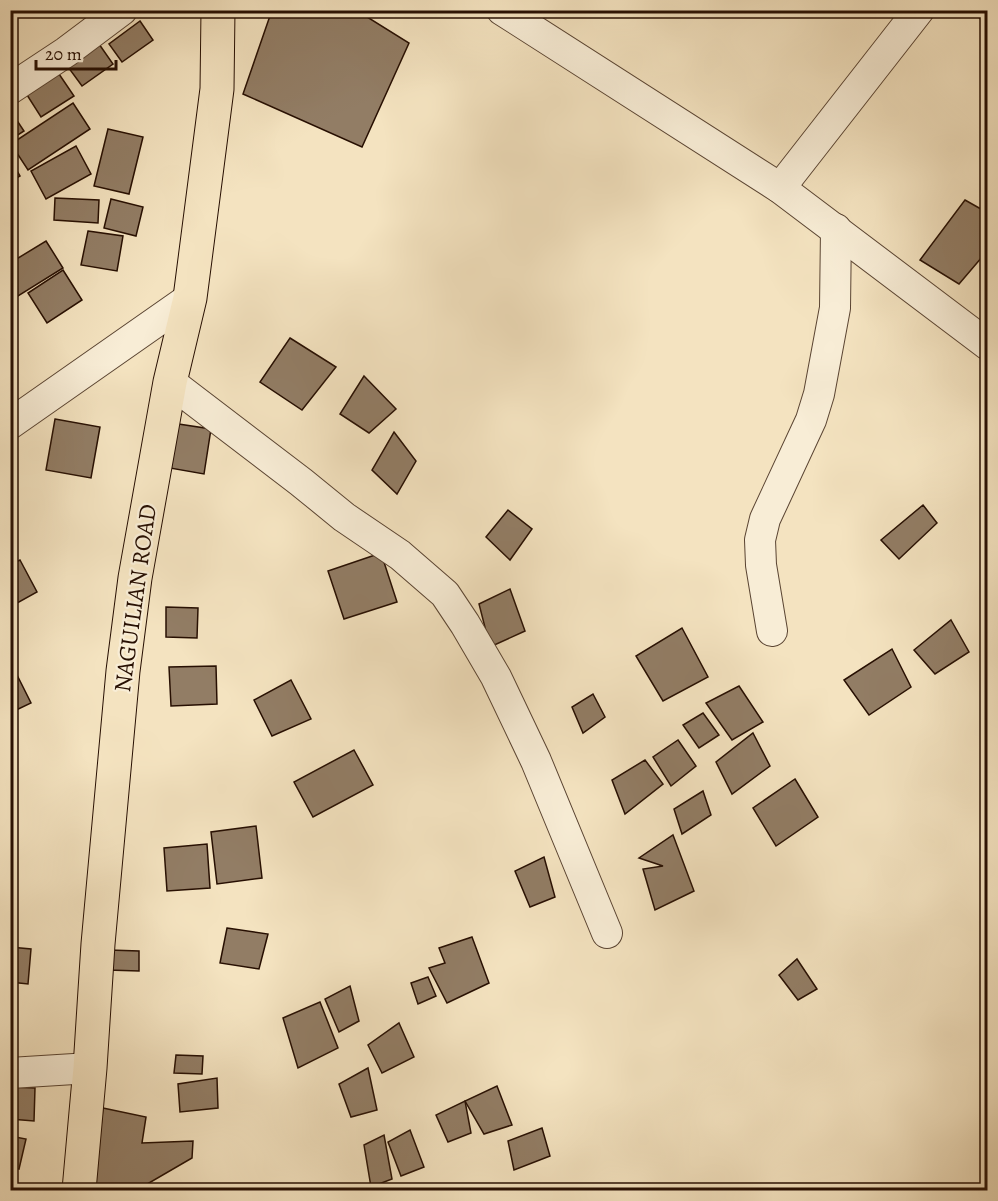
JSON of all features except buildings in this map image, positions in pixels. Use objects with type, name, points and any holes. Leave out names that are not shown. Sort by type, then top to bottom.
[{"type":"highway","name":"NAGUILIAN ROAD","points":[[79,1191],[98,944],[123,671],[135,578],[170,382],[190,298],[217,89],[218,10]]},
{"type":"street","points":[[10,89],[66,52],[122,10]]},
{"type":"street","points":[[502,10],[780,188],[987,345]]},
{"type":"street","points":[[780,188],[919,10]]},
{"type":"street","points":[[772,631],[761,565],[760,540],[765,519],[811,420],[819,394],[835,308],[836,229]]},
{"type":"street","points":[[10,424],[190,298]]},
{"type":"street","points":[[170,382],[344,517],[400,555],[445,594],[501,687],[536,761],[607,933]]},
{"type":"street","points":[[10,1073],[90,1068]]}]
